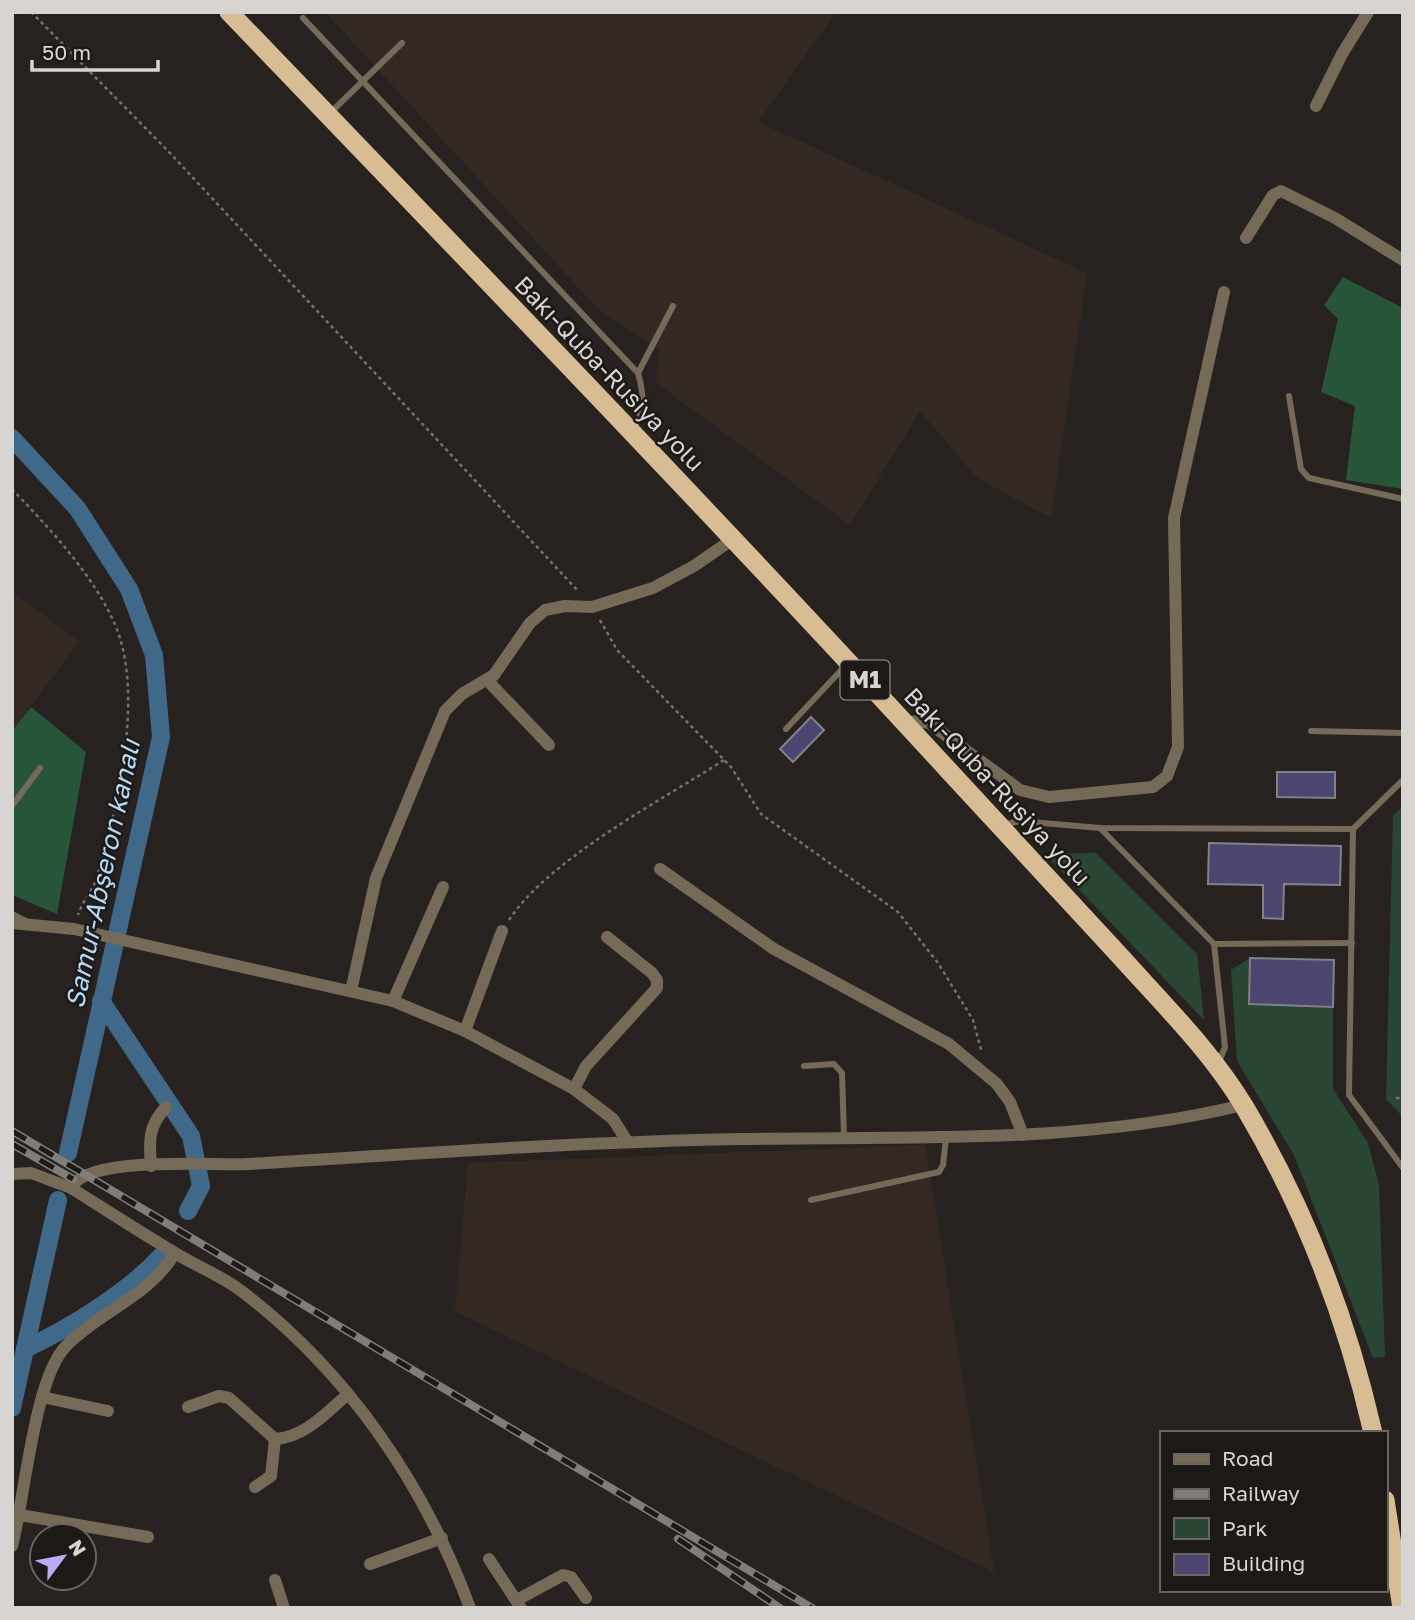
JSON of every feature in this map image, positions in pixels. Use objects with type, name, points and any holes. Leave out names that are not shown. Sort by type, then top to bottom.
[{"type":"highway","name":"Bakı-Quba-Rusiya yolu","points":[[232,15],[733,539],[1000,826],[1217,1067],[1243,1105],[1283,1178],[1326,1279],[1359,1372],[1373,1431]]},
{"type":"highway","points":[[1387,1513],[1402,1608]]},
{"type":"street","points":[[1316,106],[1342,54],[1368,12]]},
{"type":"street","points":[[1246,239],[1273,195],[1281,191],[1335,218],[1403,260]]},
{"type":"street","points":[[906,724],[916,721],[929,723],[1020,790],[1049,797],[1153,787],[1167,776],[1178,747],[1174,518],[1224,292]]},
{"type":"street","points":[[351,991],[376,878],[445,711],[462,694],[488,681],[530,623],[545,610],[565,606],[592,607],[653,588],[679,576],[733,539]]},
{"type":"street","points":[[488,681],[549,746]]},
{"type":"street","points":[[660,869],[774,948],[949,1044],[997,1084],[1010,1102],[1023,1135]]},
{"type":"street","points":[[393,1001],[443,887]]},
{"type":"street","points":[[12,923],[74,929],[393,1001],[465,1031],[574,1089],[613,1119],[627,1141]]},
{"type":"street","points":[[465,1031],[502,931]]},
{"type":"street","points":[[574,1089],[586,1066],[657,988],[657,980],[652,973],[607,937]]},
{"type":"street","points":[[71,1188],[75,1180],[103,1169],[231,1165],[627,1141],[1023,1135],[1150,1123],[1243,1105]]},
{"type":"street","points":[[151,1166],[149,1134],[166,1107]]},
{"type":"street","points":[[12,1174],[32,1173],[71,1188],[175,1253],[237,1287],[281,1323],[348,1394],[404,1471],[442,1538],[470,1608]]},
{"type":"street","points":[[12,1546],[42,1397],[64,1348],[163,1273],[175,1253]]},
{"type":"street","points":[[188,1407],[219,1396],[229,1398],[275,1439],[289,1438],[301,1433],[348,1394]]},
{"type":"street","points":[[42,1397],[108,1412]]},
{"type":"street","points":[[255,1487],[271,1476],[275,1439]]},
{"type":"street","points":[[20,1515],[148,1537]]},
{"type":"street","points":[[370,1564],[442,1538]]},
{"type":"street","points":[[489,1559],[519,1604],[563,1575],[571,1577],[586,1598]]},
{"type":"street","points":[[275,1580],[284,1608]]},
{"type":"lane","points":[[303,18],[638,373],[644,394],[642,414],[631,433]]},
{"type":"lane","points":[[327,115],[402,43]]},
{"type":"lane","points":[[638,373],[673,306]]},
{"type":"lane","points":[[1289,397],[1301,468],[1309,478],[1403,499]]},
{"type":"lane","points":[[786,729],[849,663]]},
{"type":"lane","points":[[1311,731],[1403,733]]},
{"type":"lane","points":[[12,806],[40,768]]},
{"type":"lane","points":[[1000,826],[1020,821],[1100,828],[1353,829],[1403,780]]},
{"type":"lane","points":[[1100,828],[1214,944],[1225,1047],[1217,1067]]},
{"type":"lane","points":[[1353,829],[1349,1095],[1403,1168]]},
{"type":"lane","points":[[12,914],[28,923]]},
{"type":"lane","points":[[1214,944],[1352,943]]},
{"type":"lane","points":[[804,1066],[834,1064],[842,1073],[844,1137]]},
{"type":"lane","points":[[811,1200],[939,1172],[943,1165],[946,1136]]},
{"type":"path","points":[[31,12],[169,152],[592,607],[617,650],[724,760],[761,814],[898,912],[938,963],[973,1020],[981,1045],[983,1073]]},
{"type":"path","points":[[12,489],[47,526],[97,590],[115,623],[125,667],[129,731],[101,863],[74,929]]},
{"type":"path","points":[[502,931],[518,906],[585,848],[724,760]]},
{"type":"path","points":[[1396,1098],[1403,1098]]},
{"type":"shaded area","points":[[325,12],[836,12],[758,122],[1087,273],[1051,518],[976,477],[920,411],[850,525],[656,383],[660,350],[600,311]]},
{"type":"shaded area","points":[[12,591],[79,642],[12,731]]},
{"type":"shaded area","points":[[925,1145],[994,1572],[455,1311],[468,1163]]},
{"type":"green space","points":[[1343,277],[1403,308],[1403,489],[1346,480],[1355,406],[1321,392],[1338,319],[1324,305]]},
{"type":"green space","points":[[31,707],[86,752],[57,914],[12,895],[12,731]]},
{"type":"green space","points":[[1403,807],[1403,1117],[1386,1099],[1393,815]]},
{"type":"green space","points":[[1096,853],[1197,954],[1204,1020],[1045,854]]},
{"type":"green space","points":[[1250,958],[1249,1004],[1333,1007],[1333,1089],[1368,1143],[1379,1185],[1385,1357],[1373,1358],[1294,1155],[1237,1061],[1231,970]]},
{"type":"building","points":[[811,717],[824,730],[793,762],[780,749]]},
{"type":"building","points":[[1277,772],[1335,772],[1335,798],[1277,797]]},
{"type":"building","points":[[1209,843],[1341,846],[1340,885],[1284,884],[1283,919],[1263,918],[1263,885],[1208,884]]},
{"type":"building","points":[[1250,958],[1334,960],[1333,1007],[1249,1004]]},
{"type":"waterway","name":"Samur-Abşeron kanalı","points":[[12,438],[77,508],[129,589],[154,655],[161,737],[68,1153]]},
{"type":"waterway","points":[[101,1001],[191,1136],[201,1186],[188,1211]]},
{"type":"waterway","name":"Samur-Abşeron kanalı","points":[[12,1408],[58,1200]]},
{"type":"waterway","points":[[25,1349],[97,1308],[132,1283],[161,1256]]},
{"type":"railway","points":[[12,1131],[812,1608]]},
{"type":"railway","points":[[12,1144],[73,1179]]},
{"type":"railway","points":[[678,1539],[780,1608]]}]
